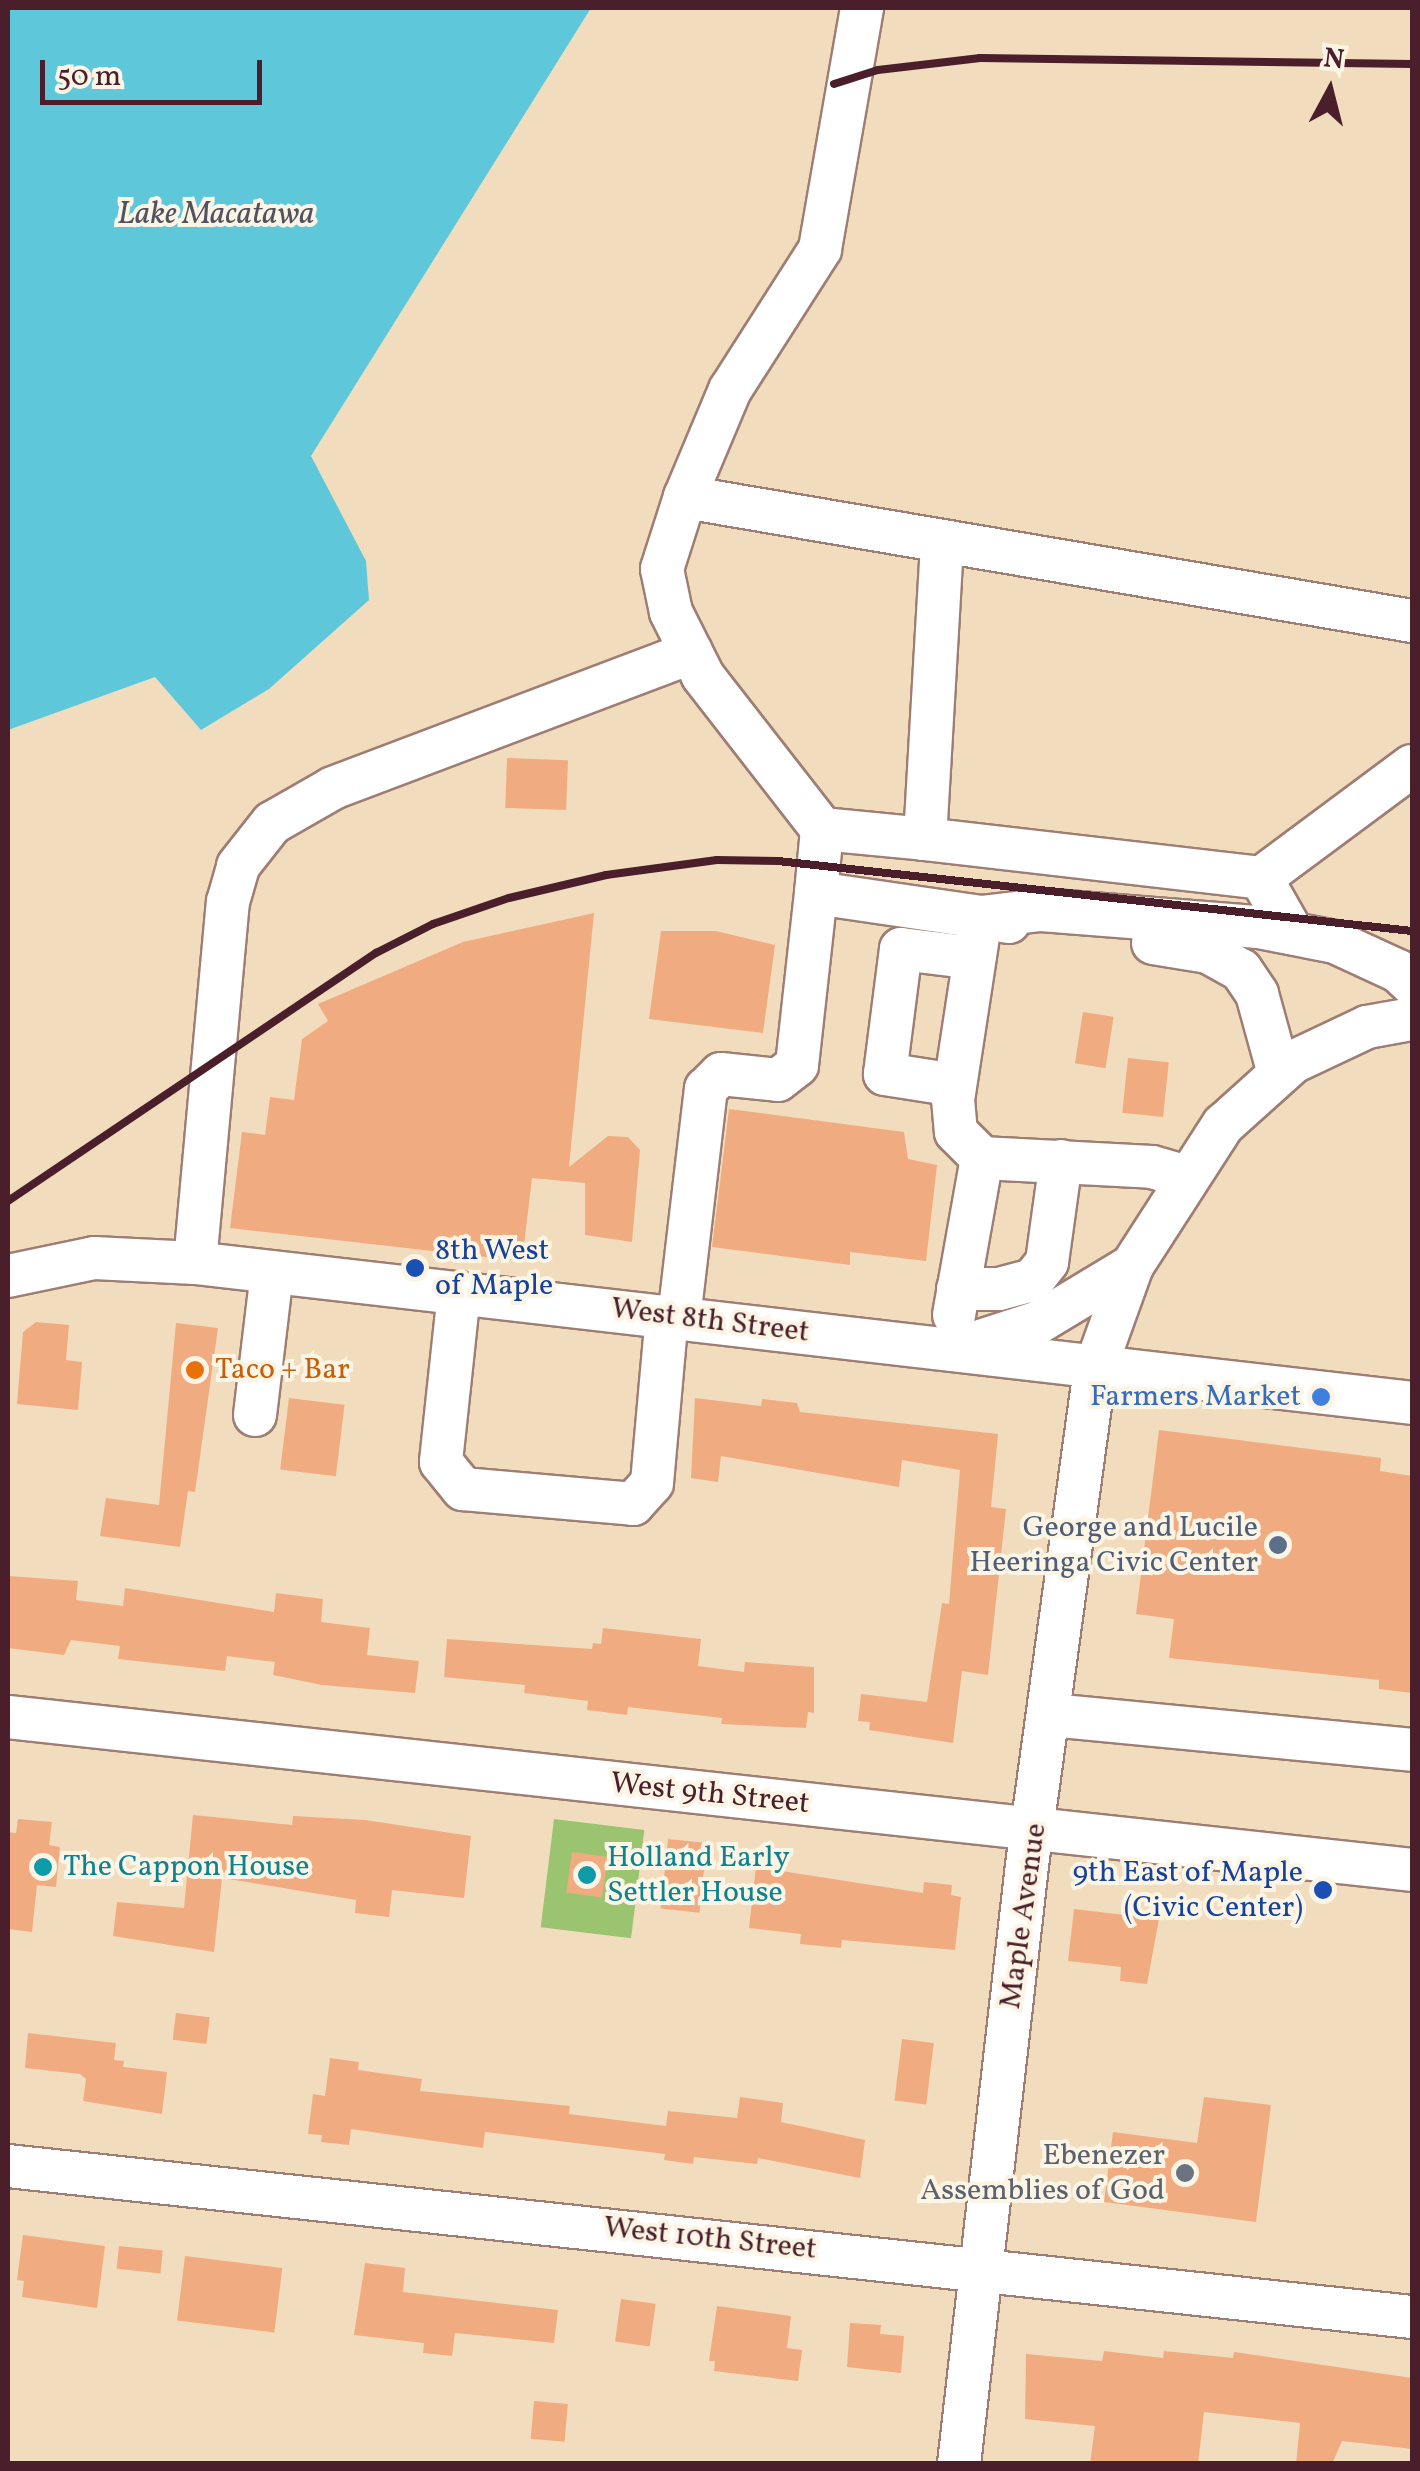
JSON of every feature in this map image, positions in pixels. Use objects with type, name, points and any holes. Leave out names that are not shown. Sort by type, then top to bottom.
[{"type":"street","points":[[459,1293],[441,1462],[463,1489],[633,1504],[652,1483],[706,1089],[721,1074],[778,1080],[797,1065],[822,829],[702,676],[671,612],[662,569],[685,498],[730,390],[820,249],[862,8]]},
{"type":"street","points":[[685,498],[1412,621]]},
{"type":"street","points":[[925,839],[942,543]]},
{"type":"street","points":[[195,1263],[217,1057],[228,902],[238,866],[272,823],[334,788],[692,653]]},
{"type":"street","points":[[822,829],[1262,878],[1412,766]]},
{"type":"street","points":[[1262,878],[1293,934]]},
{"type":"street","points":[[816,892],[978,938],[1041,910],[1293,934],[1335,942],[1398,970],[1412,984]]},
{"type":"street","points":[[978,938],[955,1085],[956,1132],[982,1158],[1152,1167],[1188,1176]]},
{"type":"street","points":[[955,1085],[885,1074],[902,948],[978,938],[1208,952],[1240,970],[1257,994],[1279,1074]]},
{"type":"street","points":[[982,1158],[950,1350],[1039,1322],[1132,1266],[1223,1125],[1279,1074],[1367,1027],[1412,1020]]},
{"type":"street","points":[[958,1288],[998,1289],[1033,1280],[1047,1262],[1061,1162]]},
{"type":"street","name":"West 8th Street","points":[[8,1276],[94,1258],[195,1263],[1412,1403]]},
{"type":"street","name":"Maple Avenue","points":[[959,2464],[1095,1369],[1132,1266]]},
{"type":"street","points":[[255,1415],[272,1272]]},
{"type":"street","points":[[1051,1715],[1412,1750]]},
{"type":"street","name":"West 9th Street","points":[[8,1718],[1412,1870]]},
{"type":"street","name":"West 10th Street","points":[[8,2166],[1412,2316]]},
{"type":"green space","points":[[554,1819],[644,1830],[631,1938],[541,1927]]},
{"type":"water","name":"Lake Macatawa","points":[[8,8],[591,8],[311,456],[366,561],[369,600],[269,689],[201,730],[155,677],[8,730]]},
{"type":"building","points":[[507,758],[568,760],[566,810],[505,808]]},
{"type":"building","points":[[594,913],[569,1167],[608,1136],[628,1137],[640,1150],[632,1242],[585,1235],[585,1183],[532,1178],[522,1261],[230,1228],[242,1132],[265,1135],[270,1097],[294,1100],[302,1039],[328,1021],[318,1004],[463,942]]},
{"type":"building","points":[[661,931],[716,931],[775,945],[763,1033],[649,1019]]},
{"type":"building","points":[[1083,1012],[1114,1017],[1105,1068],[1075,1063]]},
{"type":"building","points":[[1128,1058],[1169,1062],[1163,1117],[1122,1113]]},
{"type":"building","points":[[729,1109],[904,1132],[908,1159],[937,1165],[926,1261],[850,1252],[850,1265],[712,1247]]},
{"type":"building","points":[[36,1322],[69,1325],[66,1360],[82,1362],[78,1410],[17,1404],[23,1332]]},
{"type":"building","points":[[176,1323],[218,1328],[195,1492],[188,1491],[180,1547],[100,1536],[106,1498],[159,1505]]},
{"type":"building","points":[[289,1398],[345,1405],[336,1476],[280,1469]]},
{"type":"building","points":[[695,1398],[761,1406],[762,1399],[797,1403],[800,1412],[998,1434],[991,1507],[1006,1509],[988,1675],[962,1671],[953,1743],[869,1730],[870,1722],[858,1721],[861,1694],[927,1702],[942,1603],[949,1604],[960,1470],[902,1460],[899,1487],[721,1456],[718,1482],[691,1478]]},
{"type":"building","name":"George and Lucile Heeringa Civic Center","points":[[1159,1430],[1381,1458],[1380,1471],[1412,1476],[1412,1693],[1379,1689],[1379,1680],[1169,1658],[1174,1619],[1136,1614]]},
{"type":"building","points":[[8,1576],[78,1581],[76,1600],[123,1606],[125,1588],[274,1612],[276,1593],[323,1599],[321,1622],[370,1628],[367,1655],[419,1661],[415,1693],[322,1685],[273,1675],[275,1662],[227,1656],[225,1671],[118,1659],[120,1646],[71,1640],[64,1655],[8,1648]]},
{"type":"building","points":[[603,1628],[701,1639],[698,1666],[744,1672],[745,1662],[814,1667],[814,1713],[808,1712],[806,1728],[721,1724],[722,1718],[628,1707],[627,1715],[587,1710],[588,1701],[524,1693],[525,1685],[444,1677],[447,1639],[592,1649],[593,1643],[601,1644]]},
{"type":"building","points":[[193,1815],[292,1825],[293,1816],[365,1820],[471,1836],[464,1898],[392,1890],[389,1917],[355,1913],[356,1900],[222,1878],[214,1952],[113,1936],[117,1902],[184,1908]]},
{"type":"building","points":[[18,1819],[52,1822],[49,1845],[60,1847],[56,1887],[37,1885],[32,1932],[8,1929],[8,1832],[16,1833]]},
{"type":"building","points":[[668,1839],[707,1843],[699,1913],[661,1909]]},
{"type":"building","name":"Holland Early Settler House","points":[[572,1852],[608,1857],[602,1898],[566,1893]]},
{"type":"building","points":[[756,1867],[923,1893],[924,1882],[952,1885],[951,1895],[961,1897],[955,1950],[842,1940],[841,1948],[800,1944],[801,1934],[749,1928]]},
{"type":"building","points":[[1074,1909],[1159,1919],[1147,1984],[1120,1981],[1121,1967],[1068,1961]]},
{"type":"building","points":[[176,2013],[210,2017],[206,2044],[173,2040]]},
{"type":"building","points":[[28,2033],[116,2043],[114,2060],[124,2061],[123,2067],[167,2072],[162,2114],[83,2101],[86,2079],[80,2074],[25,2068]]},
{"type":"building","points":[[902,2039],[934,2043],[926,2104],[894,2101]]},
{"type":"building","points":[[330,2058],[359,2062],[358,2070],[422,2079],[420,2091],[570,2106],[569,2114],[666,2126],[668,2111],[737,2118],[740,2097],[783,2103],[781,2122],[865,2140],[860,2178],[758,2158],[757,2164],[694,2157],[693,2164],[664,2160],[665,2154],[485,2132],[483,2148],[351,2129],[349,2145],[321,2142],[322,2135],[308,2134],[313,2094],[325,2096]]},
{"type":"building","name":"Ebenezer Assemblies of God","points":[[1204,2097],[1271,2105],[1256,2222],[1104,2202],[1113,2132],[1197,2143]]},
{"type":"building","points":[[23,2235],[105,2246],[97,2308],[22,2297],[24,2281],[17,2280]]},
{"type":"building","points":[[119,2246],[163,2251],[160,2273],[117,2269]]},
{"type":"building","points":[[185,2256],[282,2268],[274,2332],[177,2321]]},
{"type":"building","points":[[365,2263],[405,2268],[403,2292],[558,2310],[554,2343],[455,2333],[452,2356],[423,2353],[424,2343],[354,2335]]},
{"type":"building","points":[[621,2299],[656,2304],[650,2346],[615,2342]]},
{"type":"building","points":[[717,2306],[791,2316],[787,2348],[802,2350],[798,2381],[714,2371],[715,2361],[709,2361]]},
{"type":"building","points":[[850,2323],[881,2325],[880,2334],[904,2336],[901,2373],[847,2367]]},
{"type":"building","points":[[1104,2351],[1163,2358],[1164,2351],[1233,2358],[1234,2352],[1412,2378],[1412,2449],[1342,2441],[1332,2464],[1296,2464],[1300,2423],[1204,2412],[1198,2464],[1090,2464],[1095,2426],[1025,2419],[1026,2354],[1102,2361]]},
{"type":"building","points":[[534,2401],[568,2404],[565,2442],[531,2439]]},
{"type":"railway","points":[[834,84],[878,70],[980,58],[1412,64]]},
{"type":"railway","points":[[8,1201],[376,953],[433,924],[509,898],[606,875],[717,860],[778,861],[1412,931]]},
{"type":"place","name":"8th West of Maple","points":[[415,1268]]},
{"type":"place","name":"Taco + Bar","points":[[195,1370]]},
{"type":"place","name":"Farmers Market","points":[[1321,1397]]},
{"type":"place","name":"George and Lucile Heeringa Civic Center","points":[[1278,1545]]},
{"type":"place","name":"The Cappon House","points":[[43,1867]]},
{"type":"place","name":"Holland Early Settler House","points":[[587,1875]]},
{"type":"place","name":"9th East of Maple (Civic Center)","points":[[1323,1890]]},
{"type":"place","name":"Ebenezer Assemblies of God","points":[[1185,2173]]}]
